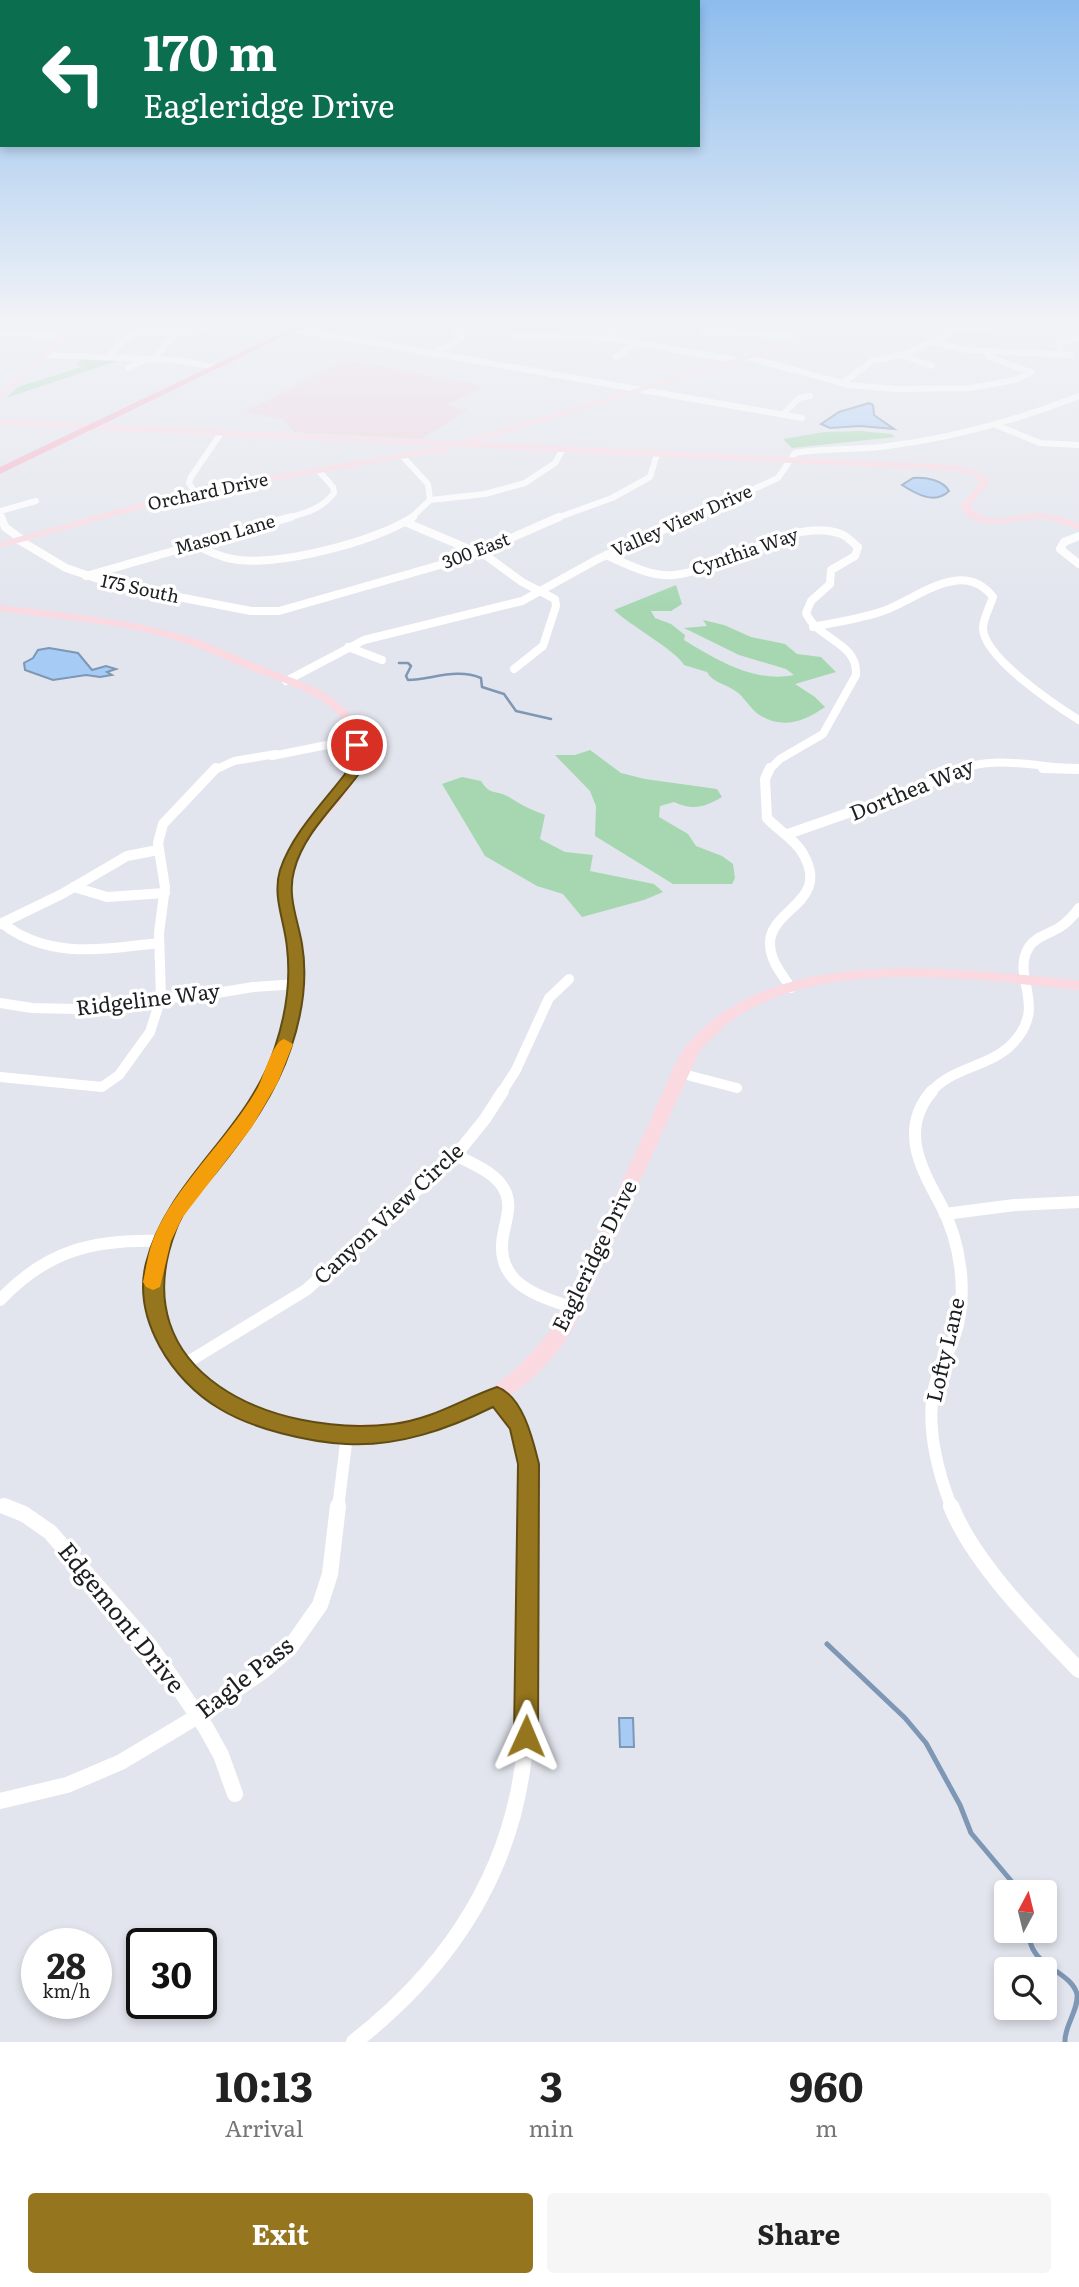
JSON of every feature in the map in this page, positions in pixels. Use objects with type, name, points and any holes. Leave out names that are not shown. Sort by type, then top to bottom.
[{"type":"main road","points":[[0,471],[111,418]]},
{"type":"main road","name":"Orchard Drive","points":[[0,545],[194,491],[404,458],[545,418]]},
{"type":"main road","points":[[0,422],[950,467],[984,479],[984,485],[965,506],[975,516],[1002,522],[1043,517],[1079,527]]},
{"type":"main road","points":[[481,438],[489,446]]},
{"type":"main road","points":[[0,608],[171,635],[318,695],[339,709],[357,739]]},
{"type":"main road","name":"Eagleridge Drive","points":[[357,739],[357,757],[351,775],[302,838],[287,871],[284,897],[295,946],[296,984],[289,1031],[270,1082],[246,1123],[178,1208],[161,1241],[155,1265],[154,1301],[159,1325],[183,1365],[207,1390],[247,1413],[305,1432],[347,1436],[393,1432],[422,1427],[459,1414],[497,1396],[522,1377],[547,1352],[574,1308],[692,1049],[716,1024],[744,1006],[791,988],[838,978],[888,974],[1079,985]]},
{"type":"street","name":"Valley View Drive","points":[[286,681],[370,638],[512,605],[606,555],[778,478],[785,472],[791,455],[798,452],[895,445],[996,425],[1015,418]]},
{"type":"street","points":[[996,425],[1040,443],[1079,445]]},
{"type":"street","points":[[194,491],[189,483],[191,477],[221,433]]},
{"type":"street","points":[[192,543],[211,553],[234,559],[287,559],[317,552],[405,522],[430,500],[489,492],[526,482],[555,464],[563,449]]},
{"type":"street","name":"300 East","points":[[270,612],[297,608],[479,552],[536,526],[612,498],[642,483],[654,471],[657,454]]},
{"type":"street","points":[[404,458],[428,484],[430,500]]},
{"type":"street","name":"Mason Lane","points":[[85,576],[192,543],[309,512],[333,496],[334,490],[319,471]]},
{"type":"street","points":[[0,514],[36,501]]},
{"type":"street","name":"175 South","points":[[0,514],[5,527],[20,540],[47,559],[85,576],[145,592],[270,612]]},
{"type":"street","points":[[405,522],[495,560],[522,582],[556,601],[545,642],[537,653],[514,669]]},
{"type":"street","name":"Cynthia Way","points":[[606,555],[647,572],[677,574],[728,560],[795,532],[816,531],[844,536],[857,545],[858,552],[833,568],[829,574],[830,584],[808,605],[806,617],[813,627]]},
{"type":"street","points":[[1079,536],[1064,542],[1060,549],[1079,564]]},
{"type":"street","points":[[813,627],[885,611],[936,583],[957,581],[976,584],[987,589],[993,597],[983,627],[987,645],[1042,697],[1079,720]]},
{"type":"street","points":[[791,988],[775,967],[768,947],[769,936],[775,925],[800,905],[810,884],[808,863],[788,834],[769,821],[765,814],[767,772],[780,759],[826,730],[858,668],[848,650],[813,627]]},
{"type":"street","points":[[348,647],[382,660]]},
{"type":"street","points":[[0,1077],[102,1087],[114,1080],[141,1047],[153,1025],[161,998],[159,943],[165,893],[158,850],[162,833],[218,773],[233,765],[357,739]]},
{"type":"street","name":"Dorthea Way","points":[[788,834],[908,792],[971,764],[999,761],[1044,768],[1079,768]]},
{"type":"street","points":[[158,850],[127,856],[74,887],[1,923],[20,938],[46,946],[100,949],[159,943]]},
{"type":"street","points":[[74,887],[85,894],[105,898],[165,893]]},
{"type":"street","name":"Lofty Lane","points":[[1079,908],[1063,926],[1030,945],[1025,961],[1029,1018],[1018,1037],[1002,1053],[956,1073],[937,1086],[924,1100],[913,1134],[918,1164],[945,1214],[957,1252],[961,1287],[956,1331],[933,1392],[932,1422],[943,1489],[963,1533],[983,1563],[1079,1670]]},
{"type":"street","name":"Canyon View Circle","points":[[183,1365],[306,1290],[456,1155],[512,1079],[549,998],[569,979]]},
{"type":"street","name":"Ridgeline Way","points":[[0,1003],[68,1009],[296,984]]},
{"type":"street","points":[[679,1073],[737,1088]]},
{"type":"street","points":[[456,1155],[483,1167],[505,1188],[510,1213],[501,1247],[502,1257],[512,1277],[531,1292],[574,1308]]},
{"type":"street","points":[[945,1214],[1015,1205],[1079,1202]]},
{"type":"street","points":[[0,1298],[29,1272],[68,1251],[115,1240],[161,1241]]},
{"type":"street","points":[[354,2042],[417,1986],[440,1962],[462,1932],[492,1876],[519,1796],[526,1736],[528,1464],[520,1426],[497,1396]]},
{"type":"street","name":"Eagle Pass","points":[[0,1801],[40,1793],[121,1762],[198,1716],[283,1655],[320,1605],[330,1574],[347,1436]]},
{"type":"street","name":"Edgemont Drive","points":[[0,1505],[38,1522],[60,1541],[150,1646],[221,1755],[234,1794]]},
{"type":"shaded area","points":[[276,418],[455,418],[421,439],[294,432],[284,420]]},
{"type":"green space","points":[[825,432],[891,434],[895,437],[792,448],[783,439]]},
{"type":"green space","points":[[676,585],[682,604],[671,611],[651,611],[655,618],[671,624],[685,635],[684,640],[709,655],[750,673],[779,677],[794,675],[786,669],[739,655],[684,628],[707,626],[703,620],[724,625],[751,637],[785,644],[797,654],[821,657],[836,672],[795,684],[825,707],[809,717],[792,722],[767,719],[758,714],[738,692],[715,681],[707,672],[684,665],[680,659],[614,610]]},
{"type":"green space","points":[[590,750],[621,773],[717,789],[722,797],[699,807],[674,802],[660,806],[659,817],[688,834],[696,846],[722,856],[733,864],[735,878],[732,884],[673,884],[595,836],[596,806],[590,791],[555,755],[575,755]]},
{"type":"green space","points":[[462,777],[481,781],[491,791],[545,815],[540,839],[565,852],[593,855],[590,871],[654,884],[663,892],[582,917],[563,894],[537,886],[485,856],[442,784]]},
{"type":"water","points":[[830,418],[879,418],[894,429],[860,426],[830,428],[821,424]]},
{"type":"water","points":[[913,478],[934,480],[949,491],[932,498],[919,495],[902,485]]},
{"type":"water","points":[[49,648],[78,653],[92,670],[106,666],[116,669],[107,672],[112,675],[86,675],[53,680],[25,670],[24,663],[33,658],[38,650]]},
{"type":"water","points":[[619,1718],[633,1718],[634,1747],[620,1747]]},
{"type":"waterway","points":[[399,663],[408,663],[411,666],[406,676],[408,680],[454,674],[481,678],[482,687],[504,694],[516,711],[551,719]]},
{"type":"waterway","points":[[827,1644],[905,1718],[926,1743],[960,1805],[971,1833],[1010,1880]]},
{"type":"waterway","points":[[1031,1943],[1038,1957],[1064,1977],[1077,1994],[1065,2042]]},
{"type":"slow traffic","points":[[153,1282],[161,1241],[174,1214],[246,1123],[270,1082],[284,1044]]},
{"type":"route","points":[[357,745],[356,763],[344,787],[302,838],[289,861],[284,897],[295,946],[296,984],[293,1014],[276,1069],[246,1123],[183,1202],[167,1227],[155,1265],[154,1301],[159,1325],[172,1349],[194,1378],[228,1404],[270,1422],[305,1432],[347,1436],[393,1432],[422,1427],[459,1414],[497,1396],[515,1417],[524,1437],[528,1464],[526,1736]]}]
